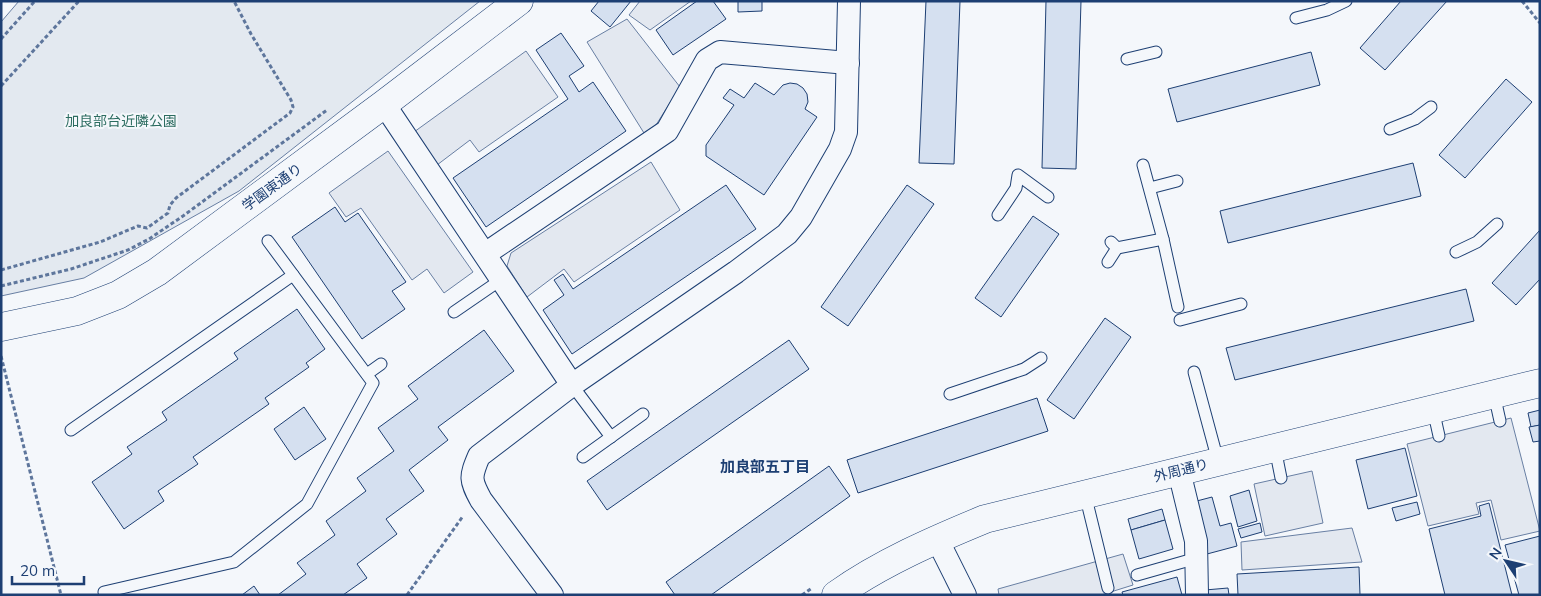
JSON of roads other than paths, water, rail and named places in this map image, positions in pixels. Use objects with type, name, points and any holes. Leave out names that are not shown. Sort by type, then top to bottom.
[{"type":"street","name":"学園東通り","points":[[1,328],[77,311],[118,295],[157,272],[384,104],[519,1]]},
{"type":"street","points":[[552,595],[481,500],[472,483],[474,468],[479,456],[572,385],[736,272],[787,234],[801,217],[840,149],[846,132],[849,1]]},
{"type":"street","points":[[485,254],[667,131],[707,60],[720,52],[848,63]]},
{"type":"street","points":[[384,104],[572,385]]},
{"type":"street","name":"外周通り","points":[[836,595],[857,580],[937,539],[985,519],[1540,383]]},
{"type":"street","points":[[1179,471],[1196,541],[1197,595]]},
{"type":"street","points":[[937,539],[965,595]]},
{"type":"lane","points":[[1296,18],[1327,10],[1346,1]]},
{"type":"lane","points":[[1127,59],[1156,52]]},
{"type":"lane","points":[[1390,129],[1415,119],[1431,107]]},
{"type":"lane","points":[[1144,165],[1178,307]]},
{"type":"lane","points":[[998,215],[1016,188],[1018,175],[1048,197]]},
{"type":"lane","points":[[1150,188],[1177,181]]},
{"type":"lane","points":[[1456,252],[1477,242],[1497,224]]},
{"type":"lane","points":[[1108,262],[1114,245],[1163,239]]},
{"type":"lane","points":[[104,592],[234,562],[307,504],[373,383],[268,242]]},
{"type":"lane","points":[[71,430],[293,275]]},
{"type":"lane","points":[[454,312],[502,279]]},
{"type":"lane","points":[[1180,320],[1241,304]]},
{"type":"lane","points":[[950,394],[1024,369],[1041,358]]},
{"type":"lane","points":[[367,374],[381,364]]},
{"type":"lane","points":[[1194,372],[1218,461]]},
{"type":"lane","points":[[572,385],[611,437]]},
{"type":"lane","points":[[1494,394],[1500,421]]},
{"type":"lane","points":[[1432,409],[1439,436]]},
{"type":"lane","points":[[583,457],[643,414]]},
{"type":"lane","points":[[1275,448],[1281,478]]},
{"type":"lane","points":[[1085,494],[1108,588]]},
{"type":"lane","points":[[1137,575],[1197,558]]},
{"type":"district","name":"加良部五丁目","points":[[765,466]]},
{"type":"park label","name":"加良部台近隣公園","points":[[121,121]]}]
